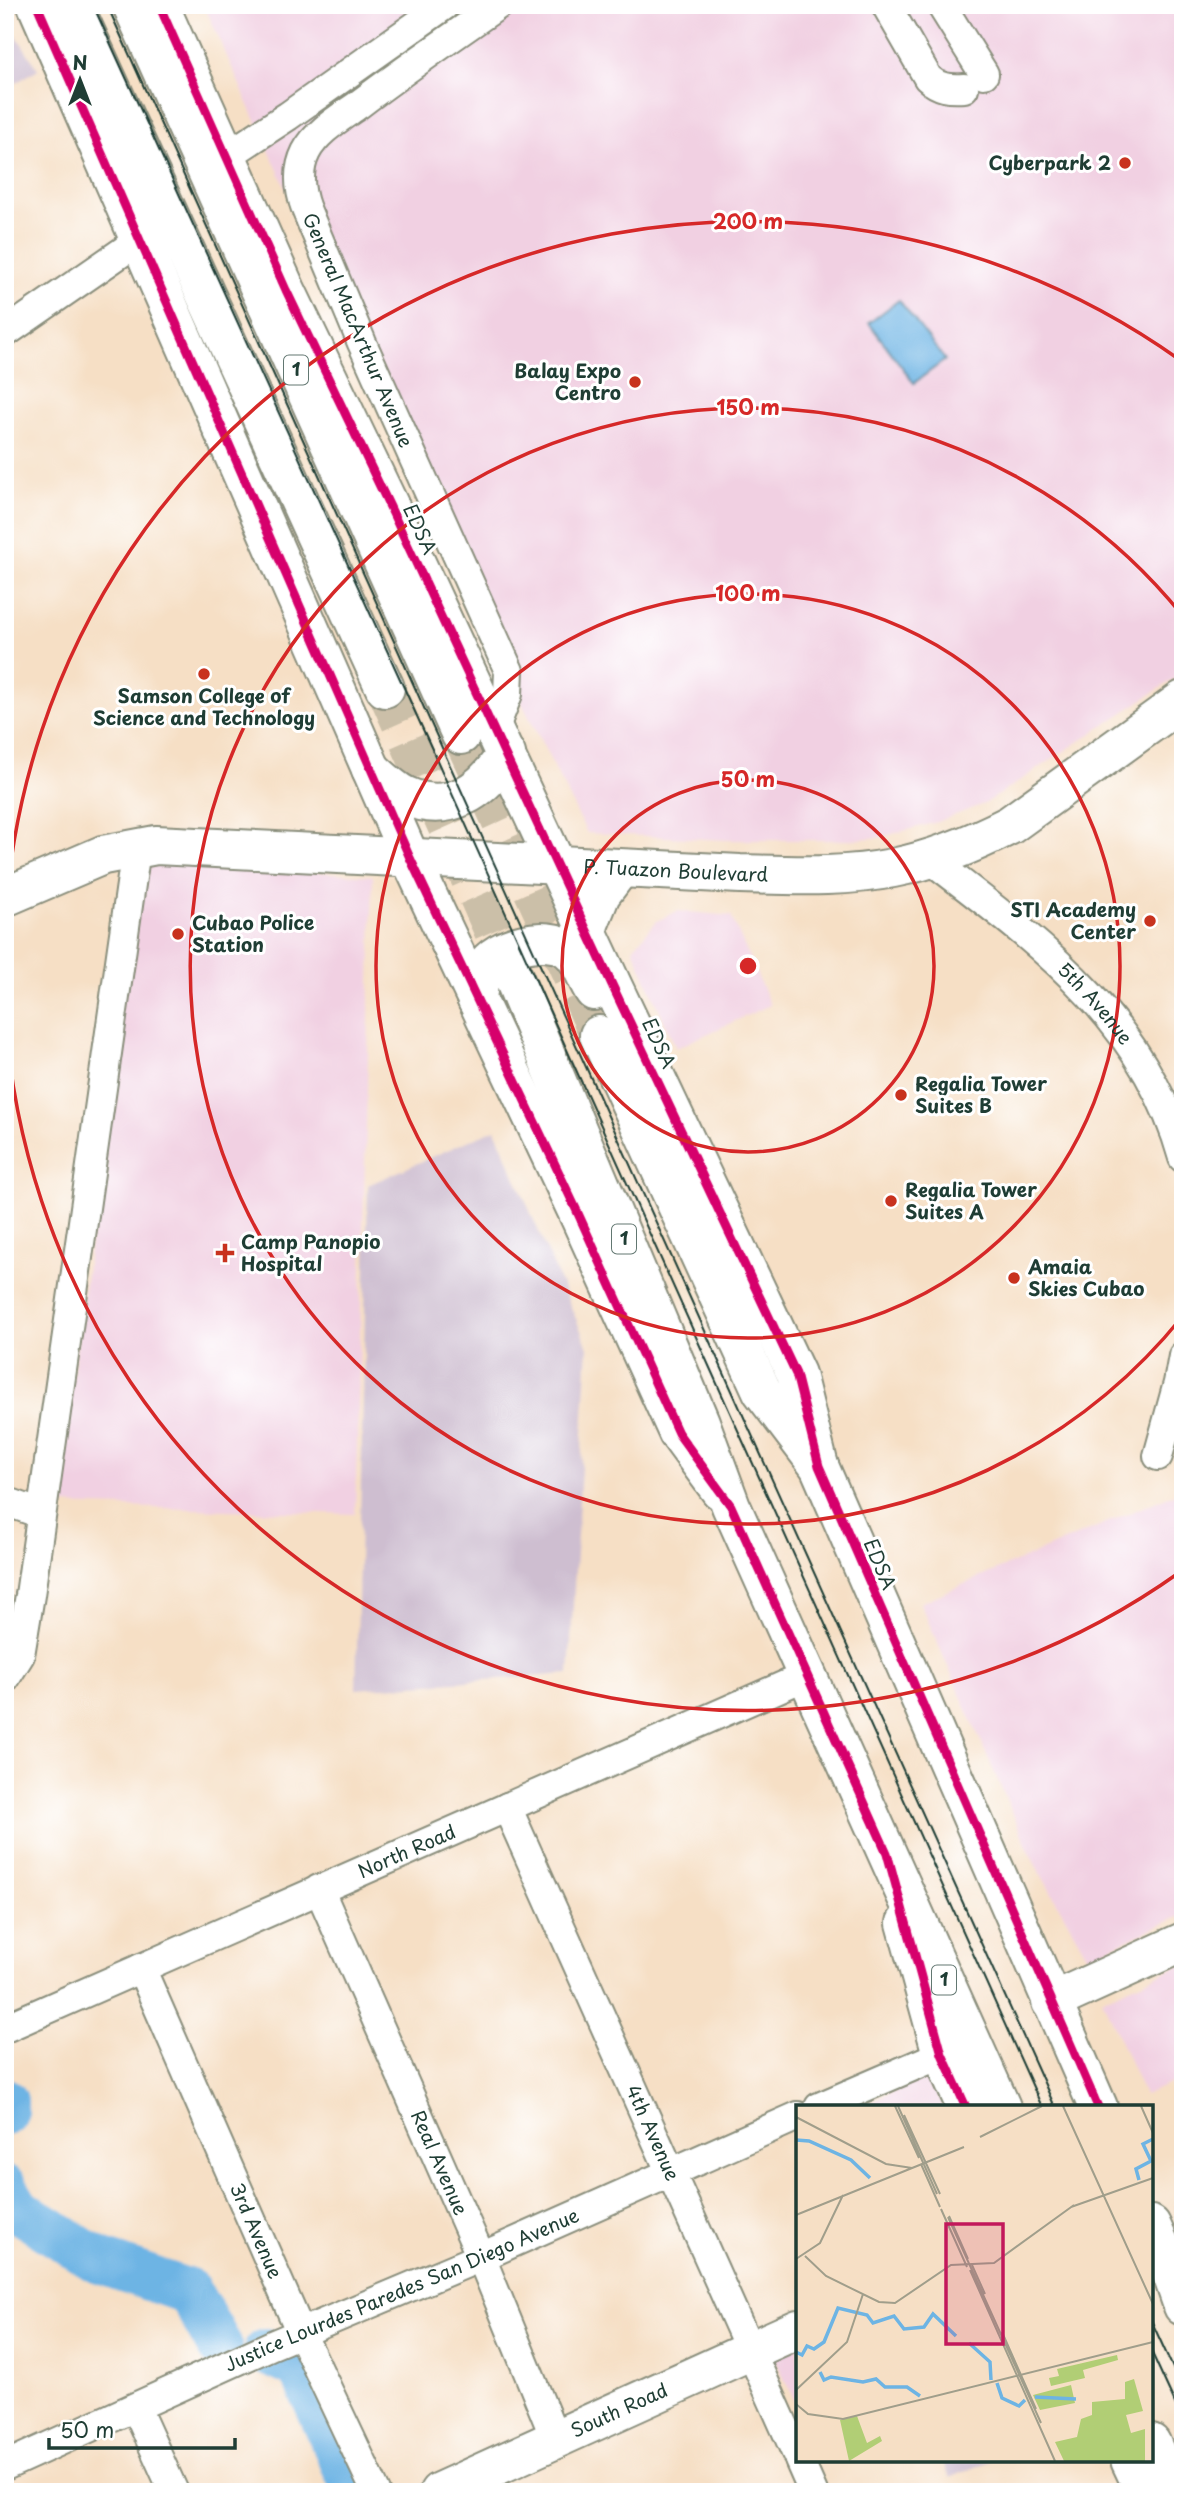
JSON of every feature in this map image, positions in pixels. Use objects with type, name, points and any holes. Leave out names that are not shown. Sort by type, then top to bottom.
[{"type":"main road","name":"1","points":[[37,5],[410,858],[678,1433],[732,1506]]},
{"type":"main road","points":[[73,5],[385,688]]},
{"type":"main road","name":"EDSA","points":[[132,5],[487,740],[558,866],[587,929],[614,1028],[762,1391],[819,1466],[1097,2105]]},
{"type":"main road","name":"EDSA","points":[[159,5],[487,740]]},
{"type":"main road","name":"P. Tuazon Boulevard","points":[[5,897],[103,855],[156,845],[620,869],[832,874],[891,869],[930,859],[1010,825],[1183,701]]},
{"type":"main road","points":[[371,769],[404,795],[422,801],[458,799],[489,780],[487,740]]},
{"type":"main road","points":[[587,929],[601,894],[620,869]]},
{"type":"main road","points":[[477,1000],[483,969],[497,955],[514,946],[554,943],[572,952],[614,1028]]},
{"type":"main road","name":"1","points":[[512,974],[695,1409],[732,1506],[1000,2105]]},
{"type":"main road","name":"1","points":[[887,1853],[942,2054],[965,2105]]},
{"type":"main road","points":[[1051,2002],[1183,1942]]},
{"type":"main road","points":[[1153,2229],[1176,2275],[1183,2306]]},
{"type":"main road","name":"South Road","points":[[439,2492],[796,2330]]},
{"type":"main road","points":[[1153,2447],[1173,2492]]},
{"type":"main road","points":[[1131,2462],[1145,2492]]},
{"type":"street","points":[[227,156],[445,5]]},
{"type":"street","name":"General MacArthur Avenue","points":[[487,740],[508,694],[509,671],[357,331],[306,209],[299,176],[307,149],[324,130],[408,67],[498,5]]},
{"type":"street","points":[[886,5],[928,78],[934,84],[948,89],[974,81],[941,5]]},
{"type":"street","points":[[5,333],[125,250],[139,236]]},
{"type":"street","points":[[5,1679],[20,1655],[30,1595],[135,849]]},
{"type":"street","name":"5th Avenue","points":[[930,859],[1033,939],[1099,1003],[1128,1041],[1164,1104],[1183,1158]]},
{"type":"street","points":[[1158,1456],[1181,1374]]},
{"type":"street","points":[[5,1501],[41,1514]]},
{"type":"street","name":"North Road","points":[[5,2028],[808,1675]]},
{"type":"street","name":"4th Avenue","points":[[508,1807],[796,2454]]},
{"type":"street","name":"Real Avenue","points":[[320,1889],[481,2256],[555,2438]]},
{"type":"street","name":"3rd Avenue","points":[[141,1968],[301,2333],[376,2492]]},
{"type":"street","points":[[824,2105],[942,2054]]},
{"type":"street","name":"Justice Lourdes Paredes San Diego Avenue","points":[[5,2466],[272,2345],[796,2117]]},
{"type":"street","points":[[136,2408],[174,2492]]},
{"type":"street","name":"4th Avenue","points":[[799,2462],[813,2492]]},
{"type":"shaded area","points":[[204,5],[1183,5],[1183,673],[986,803],[937,822],[881,837],[847,840],[727,840],[587,833],[469,597]]},
{"type":"shaded area","points":[[5,18],[38,69],[5,90]]},
{"type":"shaded area","name":"Camp Panopio Hospital","points":[[140,859],[373,876],[355,1514],[56,1505]]},
{"type":"shaded area","points":[[678,911],[731,916],[770,1005],[676,1048],[633,948],[657,921]]},
{"type":"shaded area","points":[[495,1129],[588,1347],[569,1674],[356,1689],[368,1185]]},
{"type":"shaded area","points":[[1183,1490],[1183,1915],[1088,1957],[1034,1862],[920,1603]]},
{"type":"shaded area","points":[[1183,1964],[1183,2078],[1144,2095],[1102,1999]]},
{"type":"shaded area","points":[[928,2075],[942,2105],[866,2105]]},
{"type":"shaded area","points":[[796,2339],[796,2405],[771,2350]]},
{"type":"shaded area","points":[[943,2462],[987,2462],[950,2478]]},
{"type":"water","points":[[899,300],[945,360],[914,383],[869,323]]},
{"type":"waterway","points":[[5,2101],[5,2113]]},
{"type":"waterway","points":[[5,2188],[18,2210],[97,2260],[189,2292],[219,2345]]},
{"type":"waterway","points":[[266,2352],[301,2368],[356,2492]]},
{"type":"tunnel","points":[[385,688],[512,974]]},
{"type":"tunnel","points":[[461,735],[599,1035]]},
{"type":"tram line","points":[[93,5],[431,747],[1041,2105]]},
{"type":"tram line","points":[[107,5],[1054,2105]]},
{"type":"tram line","points":[[1153,2324],[1183,2390]]},
{"type":"tram line","points":[[1153,2355],[1183,2421]]},
{"type":"cycle path","points":[[37,5],[410,858],[576,1209],[678,1433],[731,1506],[887,1853],[942,2054],[965,2105]]},
{"type":"cycle path","points":[[159,5],[286,290],[796,1374],[819,1466],[1097,2105]]},
{"type":"place","name":"Cyberpark 2","points":[[1125,163]]},
{"type":"place","name":"Balay Expo Centro","points":[[635,382]]},
{"type":"place","name":"Samson College of Science and Technology","points":[[204,674]]},
{"type":"place","name":"STI Academy Center","points":[[1150,921]]},
{"type":"place","name":"Cubao Police Station","points":[[178,934]]},
{"type":"place","name":"Regalia Tower Suites B","points":[[901,1095]]},
{"type":"place","name":"Regalia Tower Suites A","points":[[891,1201]]},
{"type":"place","name":"Camp Panopio Hospital","points":[[225,1253]]},
{"type":"place","name":"Amaia Skies Cubao","points":[[1014,1278]]}]
